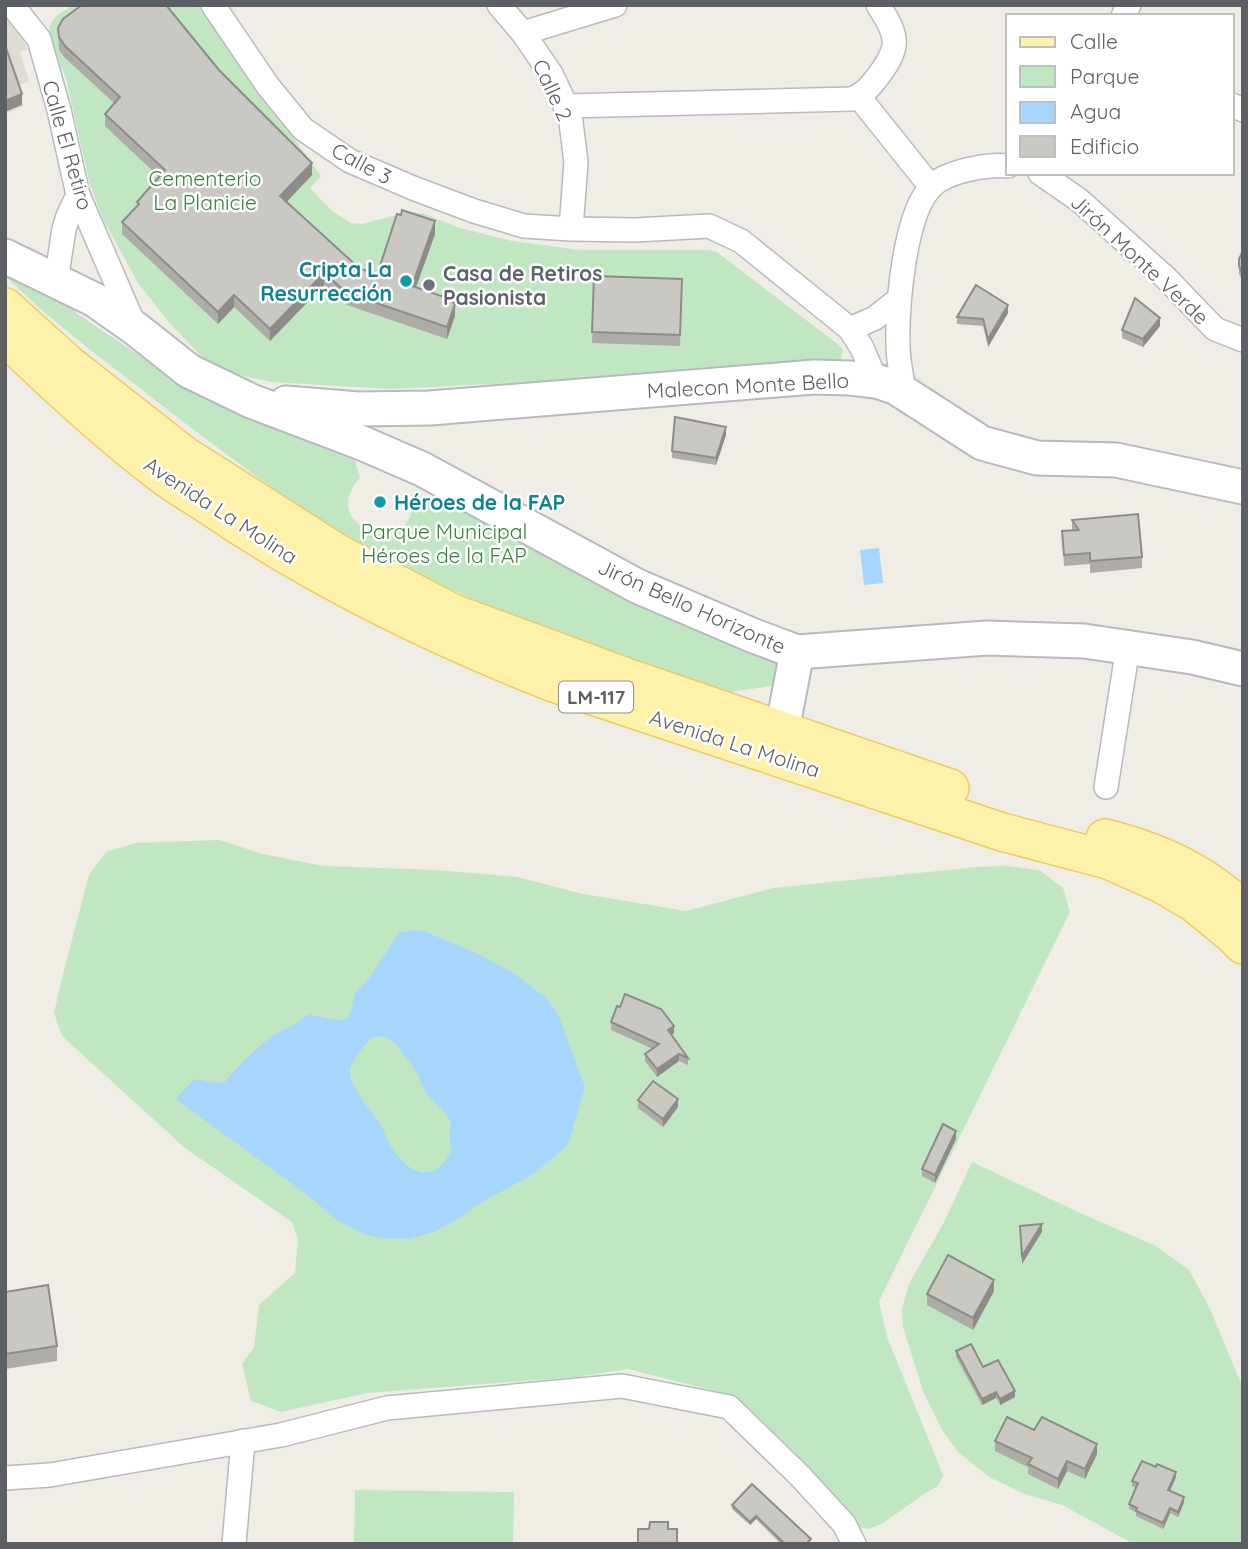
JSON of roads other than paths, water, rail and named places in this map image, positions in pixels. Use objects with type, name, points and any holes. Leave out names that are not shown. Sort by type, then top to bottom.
[{"type":"main road","name":"Avenida La Molina","points":[[5,307],[68,364],[184,455],[339,554],[453,613],[632,679],[777,742],[1002,832],[1108,860],[1162,884],[1194,903],[1243,945]]},
{"type":"main road","name":"Avenida La Molina","points":[[5,335],[62,391],[160,474],[253,535],[364,599],[481,655],[551,682],[777,742],[1148,850],[1196,874],[1243,908]]},
{"type":"street","name":"Calle El Retiro","points":[[12,5],[39,39],[59,110],[78,195],[136,329]]},
{"type":"street","name":"Calle 3","points":[[213,5],[268,86],[303,129],[350,161],[474,211],[524,226],[635,230],[709,226],[741,241],[850,329]]},
{"type":"street","name":"Calle 2","points":[[499,5],[523,33],[551,74],[570,114],[576,162],[571,229]]},
{"type":"street","points":[[523,33],[615,5]]},
{"type":"street","points":[[565,106],[835,101],[859,97],[890,61],[894,50],[894,37],[888,20],[878,5]]},
{"type":"street","points":[[859,97],[930,187]]},
{"type":"street","points":[[890,387],[898,349],[902,277],[913,220],[930,187],[941,178],[976,168],[1006,166]]},
{"type":"street","name":"Jirón Monte Verde","points":[[1043,175],[1079,200],[1166,278],[1215,329],[1243,340]]},
{"type":"street","points":[[56,281],[64,229],[78,195]]},
{"type":"street","name":"Jirón Bello Horizonte","points":[[5,256],[95,300],[189,371],[251,401],[422,469],[637,586],[797,652],[987,638],[1084,641],[1192,657],[1243,669]]},
{"type":"street","points":[[890,387],[850,329],[875,318],[899,299]]},
{"type":"street","name":"Malecon Monte Bello","points":[[251,401],[358,409],[440,408],[814,377],[850,378],[890,387],[982,443],[1037,458],[1116,460],[1243,486]]},
{"type":"street","points":[[422,469],[414,452],[415,433],[425,418],[440,408]]},
{"type":"street","points":[[1106,788],[1128,647]]},
{"type":"street","points":[[777,742],[797,652]]},
{"type":"street","points":[[5,1478],[50,1475],[243,1441],[387,1408],[622,1386],[729,1407],[800,1476],[844,1524],[854,1544]]},
{"type":"street","points":[[234,1544],[243,1441]]},
{"type":"water","points":[[879,548],[883,583],[864,585],[860,550]]},
{"type":"water","points":[[415,930],[426,932],[472,951],[509,970],[544,996],[558,1014],[585,1087],[568,1145],[533,1174],[458,1219],[434,1232],[407,1239],[365,1234],[337,1220],[305,1193],[177,1100],[195,1079],[225,1082],[260,1046],[308,1014],[335,1020],[347,1019],[355,993],[370,977],[399,933]],"holes":[[[383,1036],[392,1041],[417,1072],[425,1092],[448,1116],[451,1125],[449,1138],[452,1149],[445,1161],[429,1172],[413,1169],[397,1155],[350,1076],[353,1061],[371,1038]]]},
{"type":"place","name":"Cripta La Resurrección","points":[[406,281]]},
{"type":"place","name":"Casa de Retiros Pasionista","points":[[429,285]]},
{"type":"place","name":"Héroes de la FAP","points":[[380,502]]},
{"type":"park label","name":"Cementerio La Planicie","points":[[205,190]]},
{"type":"park label","name":"Parque Municipal Héroes de la FAP","points":[[444,543]]}]
